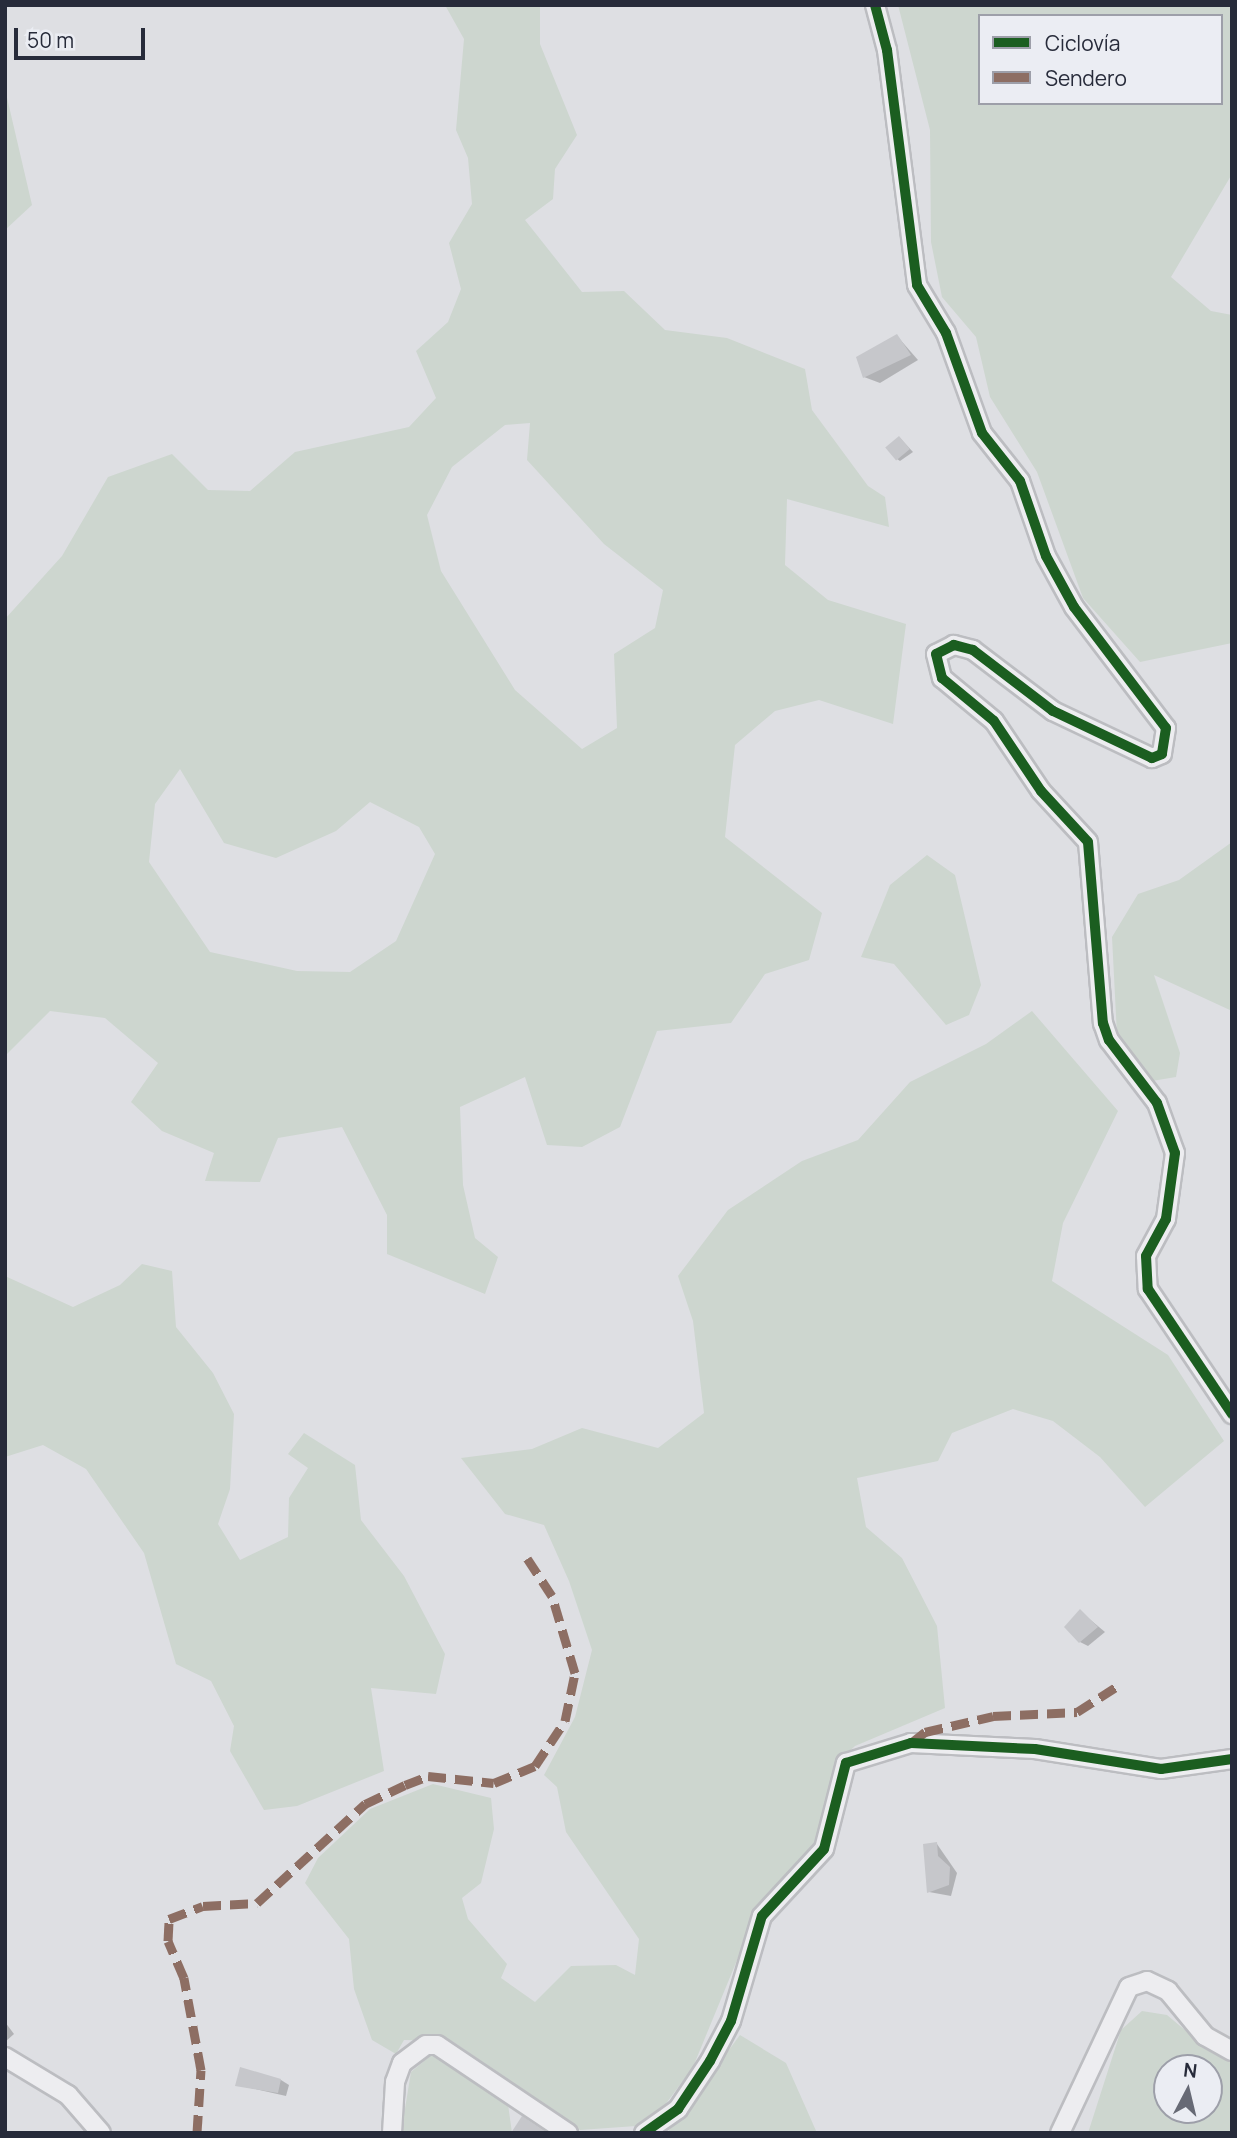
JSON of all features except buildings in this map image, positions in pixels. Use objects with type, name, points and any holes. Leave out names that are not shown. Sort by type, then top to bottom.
[{"type":"street","points":[[875,5],[887,50],[917,285],[946,333],[982,433],[1020,481],[1046,556],[1074,607],[1166,727],[1162,754],[1152,758],[1053,710],[972,650],[954,645],[936,654],[942,678],[994,721],[1041,791],[1088,842],[1103,1023],[1109,1040],[1157,1103],[1175,1153],[1166,1219],[1146,1256],[1148,1289],[1232,1414]]},
{"type":"street","points":[[644,2133],[678,2109],[710,2061],[731,2021],[762,1916],[824,1849],[846,1763],[892,1745],[933,1743],[1035,1749],[1149,1769],[1193,1769],[1232,1759]]},
{"type":"street","points":[[1060,2133],[1129,1987],[1147,1981],[1168,1991],[1205,2036],[1232,2051]]},
{"type":"street","points":[[393,2133],[395,2082],[402,2063],[426,2045],[437,2045],[568,2133]]},
{"type":"street","points":[[5,2057],[68,2095],[101,2133]]},
{"type":"shaded area","points":[[445,5],[540,5],[540,44],[577,135],[555,169],[553,199],[525,220],[582,292],[624,291],[665,330],[727,338],[805,369],[812,410],[868,486],[885,497],[889,527],[787,499],[785,565],[828,600],[906,624],[893,724],[819,700],[775,711],[735,745],[725,837],[822,913],[809,960],[765,974],[731,1023],[657,1031],[620,1127],[582,1147],[547,1145],[525,1077],[460,1107],[463,1185],[475,1238],[498,1257],[485,1294],[387,1254],[387,1215],[342,1127],[278,1138],[260,1182],[205,1181],[214,1153],[162,1131],[131,1102],[158,1063],[105,1018],[50,1011],[5,1056],[5,619],[62,556],[108,477],[172,454],[208,490],[250,491],[295,452],[409,427],[436,398],[416,351],[448,322],[461,289],[449,243],[472,204],[468,158],[456,130],[464,39]],"holes":[[[530,423],[527,460],[604,544],[663,590],[655,628],[614,654],[617,728],[582,749],[515,690],[441,571],[427,515],[452,467],[505,425]],[[180,769],[224,843],[276,858],[336,831],[370,802],[419,827],[435,854],[396,941],[350,972],[297,971],[210,952],[149,862],[155,804]]]},
{"type":"shaded area","points":[[898,5],[1232,5],[1232,174],[1171,277],[1211,311],[1232,315],[1232,643],[1140,662],[1083,598],[1037,472],[990,397],[976,337],[942,297],[931,242],[930,130]]},
{"type":"shaded area","points":[[5,89],[32,205],[5,230]]},
{"type":"shaded area","points":[[1232,842],[1232,1011],[1154,975],[1180,1053],[1176,1077],[1152,1081],[1117,1035],[1112,937],[1138,894],[1179,880]]},
{"type":"shaded area","points":[[927,855],[955,875],[981,985],[969,1015],[946,1025],[894,964],[861,957],[890,885]]},
{"type":"shaded area","points":[[1032,1011],[1118,1111],[1063,1223],[1052,1281],[1168,1355],[1224,1441],[1145,1507],[1100,1457],[1053,1421],[1013,1409],[952,1433],[938,1461],[857,1478],[866,1527],[902,1558],[937,1626],[945,1708],[855,1746],[837,1763],[820,1847],[761,1902],[693,2067],[665,2105],[636,2126],[580,2130],[452,2041],[404,2040],[396,2054],[372,2040],[354,1989],[349,1939],[305,1883],[318,1858],[370,1809],[433,1784],[491,1798],[494,1829],[481,1883],[462,1898],[468,1919],[507,1964],[501,1978],[535,2002],[571,1966],[616,1965],[635,1975],[639,1939],[566,1832],[557,1787],[544,1775],[575,1717],[592,1650],[569,1581],[544,1525],[505,1514],[461,1458],[532,1449],[582,1428],[658,1448],[704,1413],[693,1321],[678,1276],[728,1210],[802,1161],[858,1140],[910,1082],[986,1044]]},
{"type":"shaded area","points":[[142,1264],[172,1271],[176,1327],[213,1373],[234,1414],[230,1489],[218,1524],[240,1560],[288,1537],[289,1498],[308,1468],[288,1454],[304,1433],[355,1465],[361,1520],[404,1576],[445,1654],[436,1694],[371,1688],[384,1771],[297,1806],[264,1810],[230,1751],[234,1726],[211,1681],[176,1664],[144,1553],[86,1469],[43,1445],[5,1457],[5,1276],[73,1307],[120,1285]]},
{"type":"shaded area","points":[[1142,2011],[1167,2015],[1210,2051],[1217,2054],[1153,2054],[1153,2124],[1223,2124],[1223,2056],[1232,2060],[1232,2133],[1088,2133],[1121,2030]]},
{"type":"shaded area","points":[[740,2035],[786,2063],[817,2133],[667,2133]]},
{"type":"shaded area","points":[[435,2052],[507,2097],[512,2133],[401,2133],[411,2072]]},
{"type":"marked path","points":[[197,2133],[201,2070],[184,1978],[168,1941],[169,1919],[203,1906],[257,1903],[365,1804],[405,1785],[428,1776],[494,1783],[535,1766],[565,1721],[575,1673],[552,1596],[527,1558]]},
{"type":"marked path","points":[[911,1743],[925,1732],[993,1716],[1077,1712],[1119,1685]]},
{"type":"cycle path","points":[[875,5],[887,50],[917,285],[946,333],[982,433],[1020,481],[1046,556],[1074,607],[1166,728],[1162,754],[1152,758],[1053,711],[973,650],[954,645],[936,654],[942,678],[994,721],[1041,791],[1088,842],[1103,1023],[1109,1040],[1157,1103],[1175,1153],[1166,1219],[1146,1256],[1148,1289],[1232,1414]]},
{"type":"cycle path","points":[[644,2133],[678,2109],[710,2061],[731,2021],[762,1916],[824,1849],[846,1763],[911,1743],[1035,1749],[1161,1769],[1232,1759]]}]
